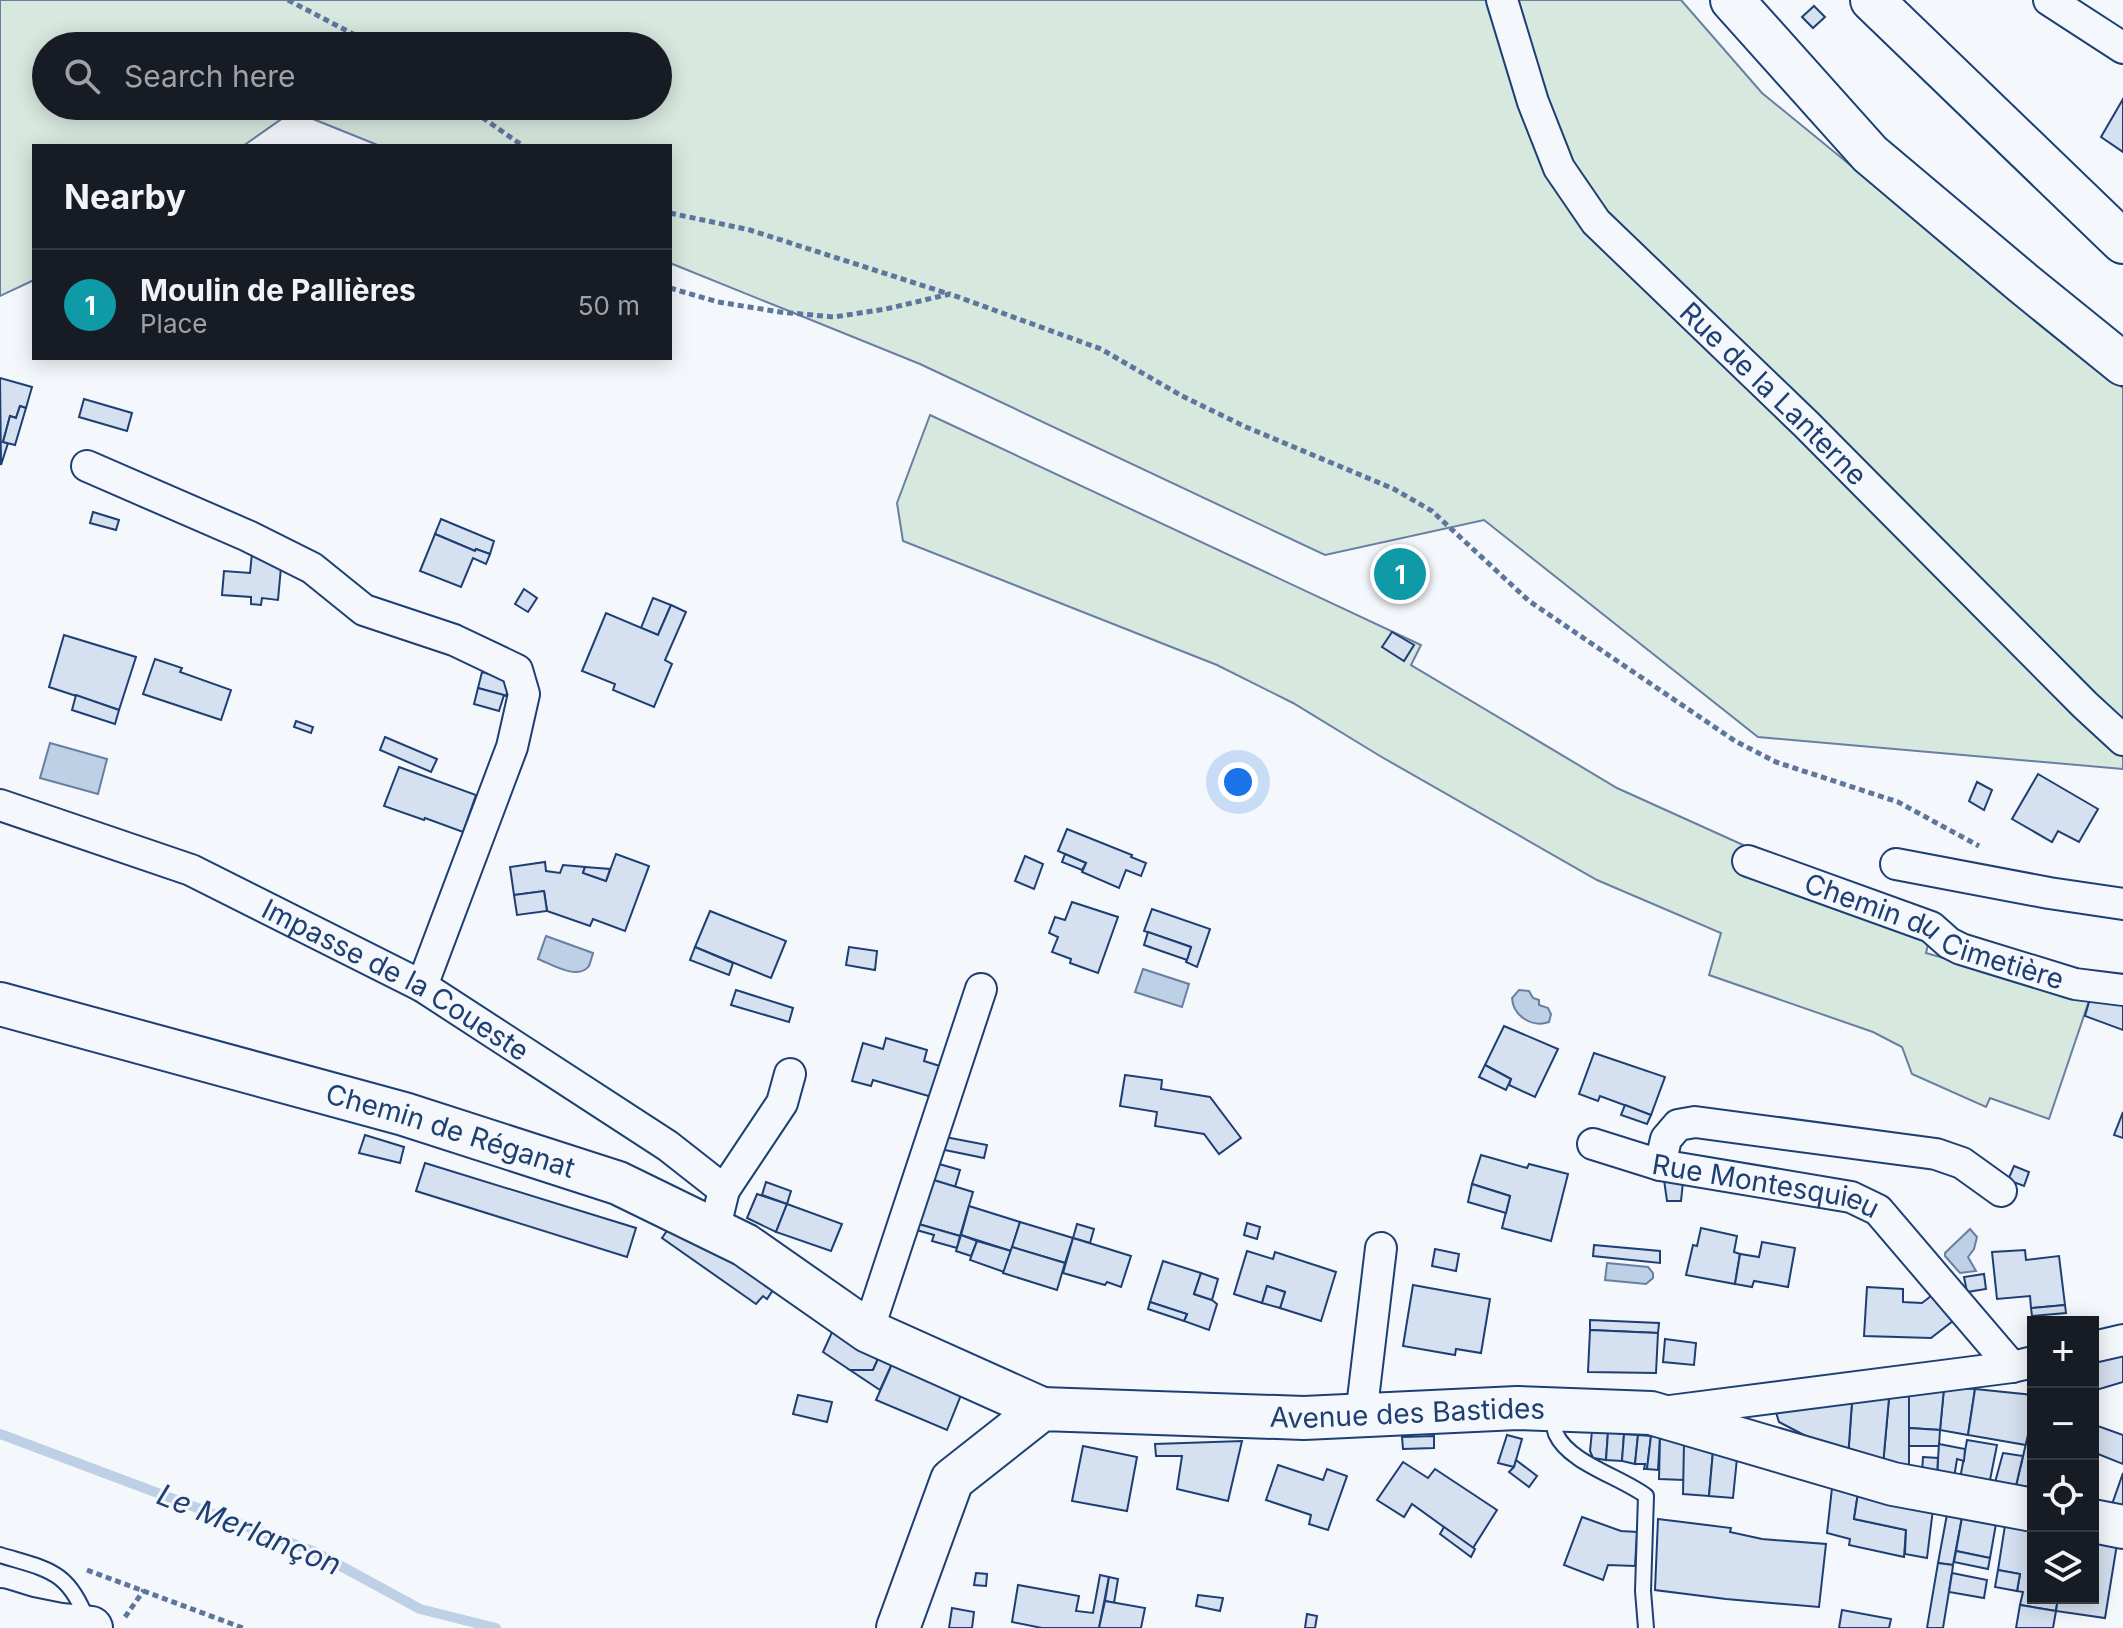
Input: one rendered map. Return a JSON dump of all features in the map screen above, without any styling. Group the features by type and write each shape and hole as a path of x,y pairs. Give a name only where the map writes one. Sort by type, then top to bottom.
{"street":[{"name":"Rue de la Lanterne","path":"1502,0 1533,102 1559,168 1596,222 1806,424 2123,740"},
{"path":"1732,0 1870,154 2123,364"},
{"path":"1872,0 2123,242"},
{"path":"2049,0 2123,48"},
{"path":"1781,56 2036,263 2123,338"},
{"path":"87,466 248,536 312,568 364,610 454,640 517,670 524,694 512,747 422,986"},
{"name":"Impasse de la Coueste","path":"0,805 191,870 422,986 668,1146 724,1190"},
{"name":"Chemin du Cimetière","path":"1748,861 1931,927 1961,949 2075,984 2123,990"},
{"path":"1896,864 2123,904"},
{"path":"868,1331 981,989"},
{"name":"Chemin de Réganat","path":"0,1004 404,1114 618,1183 745,1245 868,1331 1042,1409"},
{"path":"714,1231 724,1190 782,1103 790,1074"},
{"path":"1660,1165 1666,1139 1678,1125 1695,1122 1936,1154 1962,1163 2001,1191"},
{"name":"Rue Montesquieu","path":"1593,1144 1660,1165 1851,1197 1878,1210 2022,1365"},
{"path":"1361,1416 1381,1248"},
{"path":"2099,1346 2123,1340"},
{"name":"Rue Montesquieu","path":"1651,1413 2022,1365"},
{"name":"Avenue des Bastides","path":"1042,1409 1304,1418 1517,1408 1651,1413 1893,1484 2027,1509"},
{"path":"898,1628 952,1480 1042,1409"},
{"path":"2099,1522 2123,1527"},
{"path":"0,1610 73,1627"}],"lane":[{"path":"1553,1410 1556,1434 1574,1456 1646,1496 1643,1591 1646,1628"},
{"path":"0,1555 60,1576 81,1603 73,1627"}],"path":[{"path":"288,0 349,32"},
{"path":"486,120 520,144"},
{"path":"672,213 750,230 950,294 1101,349 1182,396 1246,427 1394,489 1432,511 1529,601 1735,741 1776,762 1898,802 1989,852"},
{"path":"672,289 718,302 834,317 950,294"},
{"path":"81,1568 243,1628"},
{"path":"118,1628 144,1590"}],"shaded area":[{"path":"0,0 1681,0 1762,93 2123,388 2123,769 1758,737 1484,520 1325,555 920,364 672,264 672,144 375,144 315,120 672,120 672,32 32,32 32,120 280,120 246,144 32,144 32,281 0,296"},
{"path":"930,415 1421,645 1411,665 1617,788 1752,849 1930,936 1926,953 2071,994 2091,995 2049,1119 1990,1098 1986,1107 1912,1074 1902,1047 1873,1032 1709,975 1721,933 1597,880 1293,703 1217,665 903,541 897,503"}],"water":[{"path":"50,743 107,759 98,794 40,778"},
{"path":"546,936 593,953 589,966 571,972 538,959"},
{"path":"1143,969 1189,984 1182,1007 1135,992"},
{"path":"1519,990 1529,991 1533,998 1539,1000 1539,1005 1548,1008 1551,1014 1549,1022 1530,1022 1520,1015 1512,998"},
{"path":"1970,1229 1977,1237 1968,1257 1976,1271 1960,1273 1945,1253"},
{"path":"1607,1263 1648,1267 1653,1278 1646,1284 1605,1280"}],"building":[{"path":"1814,6 1825,17 1813,28 1802,17"},
{"path":"2123,99 2123,152 2101,137"},
{"path":"0,378 32,387 26,408 20,406 16,418 10,416 3,442 8,443 1,465"},
{"path":"84,399 132,413 127,431 79,417"},
{"path":"20,406 26,408 15,445 3,442 10,416 16,418"},
{"path":"93,512 119,520 116,530 90,523"},
{"path":"441,519 494,541 490,554 435,534"},
{"path":"435,534 490,554 486,564 473,558 461,587 420,571"},
{"path":"252,553 281,567 278,600 262,598 261,605 251,604 251,597 222,595 224,571 250,573"},
{"path":"1400,558 1411,562 1415,573 1411,584 1400,588 1389,584 1385,573 1389,562"},
{"path":"524,589 537,598 528,612 515,604"},
{"path":"653,598 671,605 658,635 641,628"},
{"path":"671,605 686,612 665,660 672,664 654,707 613,690 615,684 582,671 606,613 658,635"},
{"path":"1392,632 1414,645 1404,661 1382,647"},
{"path":"64,635 136,657 119,710 49,687"},
{"path":"155,659 182,668 180,672 231,690 221,720 143,694"},
{"path":"482,672 511,680 506,696 478,688"},
{"path":"478,688 504,695 499,711 474,704"},
{"path":"76,695 119,710 115,724 72,710"},
{"path":"296,721 313,727 311,733 294,727"},
{"path":"385,737 437,759 431,772 380,750"},
{"path":"399,767 476,795 463,832 384,806"},
{"path":"2038,774 2098,809 2079,842 2058,831 2052,842 2012,819"},
{"path":"1977,782 1992,790 1984,810 1969,801"},
{"path":"1067,829 1146,863 1141,876 1126,870 1119,888 1082,872 1086,863 1058,851"},
{"path":"616,854 649,866 625,931 593,919 590,926 547,911 544,891 514,895 510,867 545,862 546,871 560,873 563,865 585,867 583,873 606,881"},
{"path":"1065,854 1086,863 1082,870 1062,862"},
{"path":"1025,856 1043,864 1034,889 1015,881"},
{"path":"585,867 610,869 606,881 583,873"},
{"path":"544,891 547,911 517,915 514,895"},
{"path":"1072,902 1118,917 1098,973 1070,963 1071,959 1052,952 1058,937 1049,933 1055,917 1065,920"},
{"path":"1152,909 1210,929 1197,967 1186,962 1191,947 1144,931"},
{"path":"710,911 786,941 771,978 695,947"},
{"path":"1148,932 1191,947 1187,960 1144,945"},
{"path":"695,947 733,963 729,975 690,960"},
{"path":"849,947 877,951 875,970 846,965"},
{"path":"736,990 793,1008 789,1022 731,1005"},
{"path":"2091,995 2123,999 2123,1030 2085,1016"},
{"path":"1504,1026 1558,1049 1535,1097 1509,1085 1511,1079 1485,1065"},
{"path":"886,1038 927,1050 924,1061 943,1067 932,1097 873,1080 871,1086 852,1081 863,1043 883,1049"},
{"path":"1594,1053 1665,1077 1651,1115 1600,1096 1598,1101 1579,1094"},
{"path":"1485,1065 1511,1079 1506,1090 1479,1077"},
{"path":"1125,1075 1162,1080 1161,1089 1210,1097 1241,1138 1219,1154 1204,1134 1155,1126 1157,1112 1120,1106"},
{"path":"1625,1105 1651,1115 1647,1124 1621,1115"},
{"path":"2123,1112 2123,1138 2114,1135"},
{"path":"365,1135 404,1147 400,1163 359,1153"},
{"path":"940,1136 987,1145 984,1158 935,1148"},
{"path":"1481,1155 1527,1168 1529,1164 1568,1174 1551,1241 1502,1228 1510,1196 1472,1184"},
{"path":"932,1162 960,1170 955,1187 927,1178"},
{"path":"425,1163 636,1228 627,1257 416,1191"},
{"path":"2014,1166 2029,1172 2024,1186 2008,1180"},
{"path":"927,1178 973,1192 960,1236 915,1223"},
{"path":"1664,1180 1683,1182 1681,1201 1667,1201"},
{"path":"766,1182 791,1191 787,1204 762,1195"},
{"path":"1472,1184 1510,1196 1506,1213 1468,1202"},
{"path":"757,1194 787,1204 776,1232 747,1218"},
{"path":"787,1204 842,1224 831,1251 776,1232"},
{"path":"969,1206 1020,1222 1011,1251 961,1235"},
{"path":"673,1222 773,1290 767,1299 763,1296 756,1304 662,1238"},
{"path":"1020,1222 1073,1238 1065,1263 1012,1247"},
{"path":"915,1223 960,1236 957,1248 932,1241 934,1235 913,1229"},
{"path":"1247,1223 1260,1227 1257,1239 1244,1235"},
{"path":"1077,1224 1094,1229 1090,1243 1073,1238"},
{"path":"1701,1228 1737,1236 1734,1252 1740,1254 1735,1284 1686,1275 1693,1245 1697,1246"},
{"path":"961,1235 977,1241 971,1256 956,1251"},
{"path":"1073,1238 1131,1256 1121,1287 1063,1273"},
{"path":"977,1241 1011,1251 1004,1272 970,1260"},
{"path":"1762,1242 1795,1248 1788,1287 1754,1281 1752,1287 1735,1284 1740,1254 1759,1257"},
{"path":"1594,1245 1660,1251 1660,1263 1593,1256"},
{"path":"1012,1247 1065,1263 1057,1290 1003,1273"},
{"path":"1435,1249 1459,1254 1456,1271 1432,1266"},
{"path":"2025,1250 2026,1260 2059,1256 2065,1305 2031,1308 2030,1296 1997,1299 1992,1252"},
{"path":"1247,1251 1273,1259 1275,1252 1336,1272 1321,1321 1280,1308 1285,1292 1267,1286 1262,1303 1234,1294"},
{"path":"1163,1261 1201,1273 1194,1294 1217,1304 1209,1330 1184,1321 1187,1314 1150,1302"},
{"path":"1201,1273 1218,1279 1212,1300 1194,1294"},
{"path":"1984,1274 1986,1289 1967,1292 1964,1277"},
{"path":"1413,1285 1490,1299 1481,1353 1456,1349 1455,1355 1403,1346"},
{"path":"1267,1286 1285,1292 1280,1308 1262,1303"},
{"path":"1867,1287 1903,1289 1903,1302 1922,1303 1936,1292 1958,1317 1931,1338 1864,1336"},
{"path":"1150,1302 1187,1314 1184,1321 1148,1309"},
{"path":"2065,1305 2066,1313 2032,1316 2031,1308"},
{"path":"1590,1320 1659,1323 1658,1333 1590,1330"},
{"path":"833,1330 882,1350 873,1370 850,1370 823,1352"},
{"path":"1590,1330 1658,1333 1656,1373 1588,1372"},
{"path":"1665,1339 1696,1343 1694,1365 1663,1362"},
{"path":"882,1350 896,1355 880,1390 850,1370 873,1370"},
{"path":"2123,1353 2123,1382 2099,1389 2099,1360"},
{"path":"896,1355 965,1385 947,1430 876,1400"},
{"path":"1944,1388 1975,1389 1968,1435 1940,1430"},
{"path":"1944,1388 1940,1430 1909,1428 1909,1389"},
{"path":"1975,1389 2027,1394 2026,1445 1968,1435"},
{"path":"798,1395 832,1402 827,1422 793,1414"},
{"path":"1909,1396 1909,1469 1883,1465 1889,1398"},
{"path":"1889,1398 1883,1465 1848,1458 1852,1402"},
{"path":"1852,1402 1848,1458 1779,1422 1774,1406"},
{"path":"2099,1426 2123,1435 2123,1464 2099,1454"},
{"path":"1909,1428 1940,1430 1939,1446 1909,1446"},
{"path":"1592,1431 1608,1432 1606,1460 1593,1458 1590,1451"},
{"path":"1608,1432 1624,1434 1622,1461 1606,1460"},
{"path":"1624,1434 1638,1435 1635,1464 1622,1461"},
{"path":"1507,1435 1522,1439 1514,1467 1498,1463"},
{"path":"1638,1435 1651,1436 1647,1469 1644,1469 1645,1464 1635,1464"},
{"path":"1434,1436 1434,1448 1403,1449 1402,1437"},
{"path":"1651,1436 1660,1437 1658,1470 1647,1469"},
{"path":"1660,1437 1684,1443 1684,1480 1659,1479"},
{"path":"2027,1439 2027,1494 2015,1490"},
{"path":"1967,1440 1997,1445 1989,1485 1960,1479"},
{"path":"1242,1441 1228,1501 1177,1489 1182,1456 1156,1456 1155,1444"},
{"path":"1684,1443 1713,1451 1709,1496 1683,1494"},
{"path":"1939,1444 1965,1449 1964,1461 1957,1459 1954,1478 1937,1475"},
{"path":"1083,1446 1137,1457 1127,1511 1072,1501"},
{"path":"1713,1451 1737,1458 1733,1498 1709,1496"},
{"path":"2003,1453 2023,1456 2015,1490 1994,1486"},
{"path":"1923,1457 1938,1458 1937,1475 1922,1472"},
{"path":"1516,1460 1537,1476 1529,1487 1509,1472"},
{"path":"1403,1462 1428,1478 1435,1469 1497,1510 1473,1548 1412,1504 1404,1517 1377,1500"},
{"path":"1278,1465 1323,1480 1327,1469 1347,1476 1328,1530 1309,1524 1311,1515 1266,1500"},
{"path":"2123,1473 2123,1512 2110,1510"},
{"path":"1832,1488 1858,1493 1854,1519 1906,1530 1904,1557 1849,1545 1850,1539 1827,1533"},
{"path":"1858,1493 1933,1509 1927,1558 1905,1554 1906,1530 1854,1519"},
{"path":"1948,1509 1963,1512 1953,1565 1938,1563"},
{"path":"1963,1512 1997,1518 1990,1558 1956,1551"},
{"path":"1582,1517 1621,1531 1637,1532 1635,1566 1608,1565 1603,1580 1564,1565"},
{"path":"1658,1519 1731,1528 1730,1532 1762,1539 1826,1544 1819,1607 1655,1590"},
{"path":"2006,1519 2027,1523 2027,1604 2057,1604 2056,1611 2020,1605 2023,1592 2017,1591 2020,1574 1998,1570"},
{"path":"1444,1527 1475,1549 1471,1557 1440,1534"},
{"path":"2099,1541 2117,1544 2105,1618 2056,1611 2057,1604 2099,1604"},
{"path":"1956,1551 1990,1558 1988,1569 1954,1562"},
{"path":"1938,1563 1953,1565 1943,1628 1927,1628"},
{"path":"1998,1570 2020,1574 2017,1591 1995,1587"},
{"path":"976,1573 987,1574 986,1586 974,1585"},
{"path":"1952,1573 1987,1580 1984,1598 1949,1592"},
{"path":"1100,1575 1109,1577 1099,1628 1042,1628 1012,1622 1018,1585 1079,1596 1076,1611 1093,1613"},
{"path":"1109,1577 1118,1579 1114,1603 1105,1601"},
{"path":"1198,1595 1223,1598 1220,1611 1196,1606"},
{"path":"1105,1601 1145,1608 1141,1628 1099,1628"},
{"path":"2020,1605 2056,1611 2053,1628 2016,1628"},
{"path":"952,1608 974,1612 972,1628 949,1628"},
{"path":"1842,1610 1891,1619 1889,1628 1839,1628"},
{"path":"1307,1614 1317,1616 1315,1628 1305,1628"}],"waterway":[{"name":"Le Merlançon","path":"0,1434 315,1552 420,1609 496,1628"}],"place":[{"name":"Moulin de Pallières","path":"1400,574"}]}
